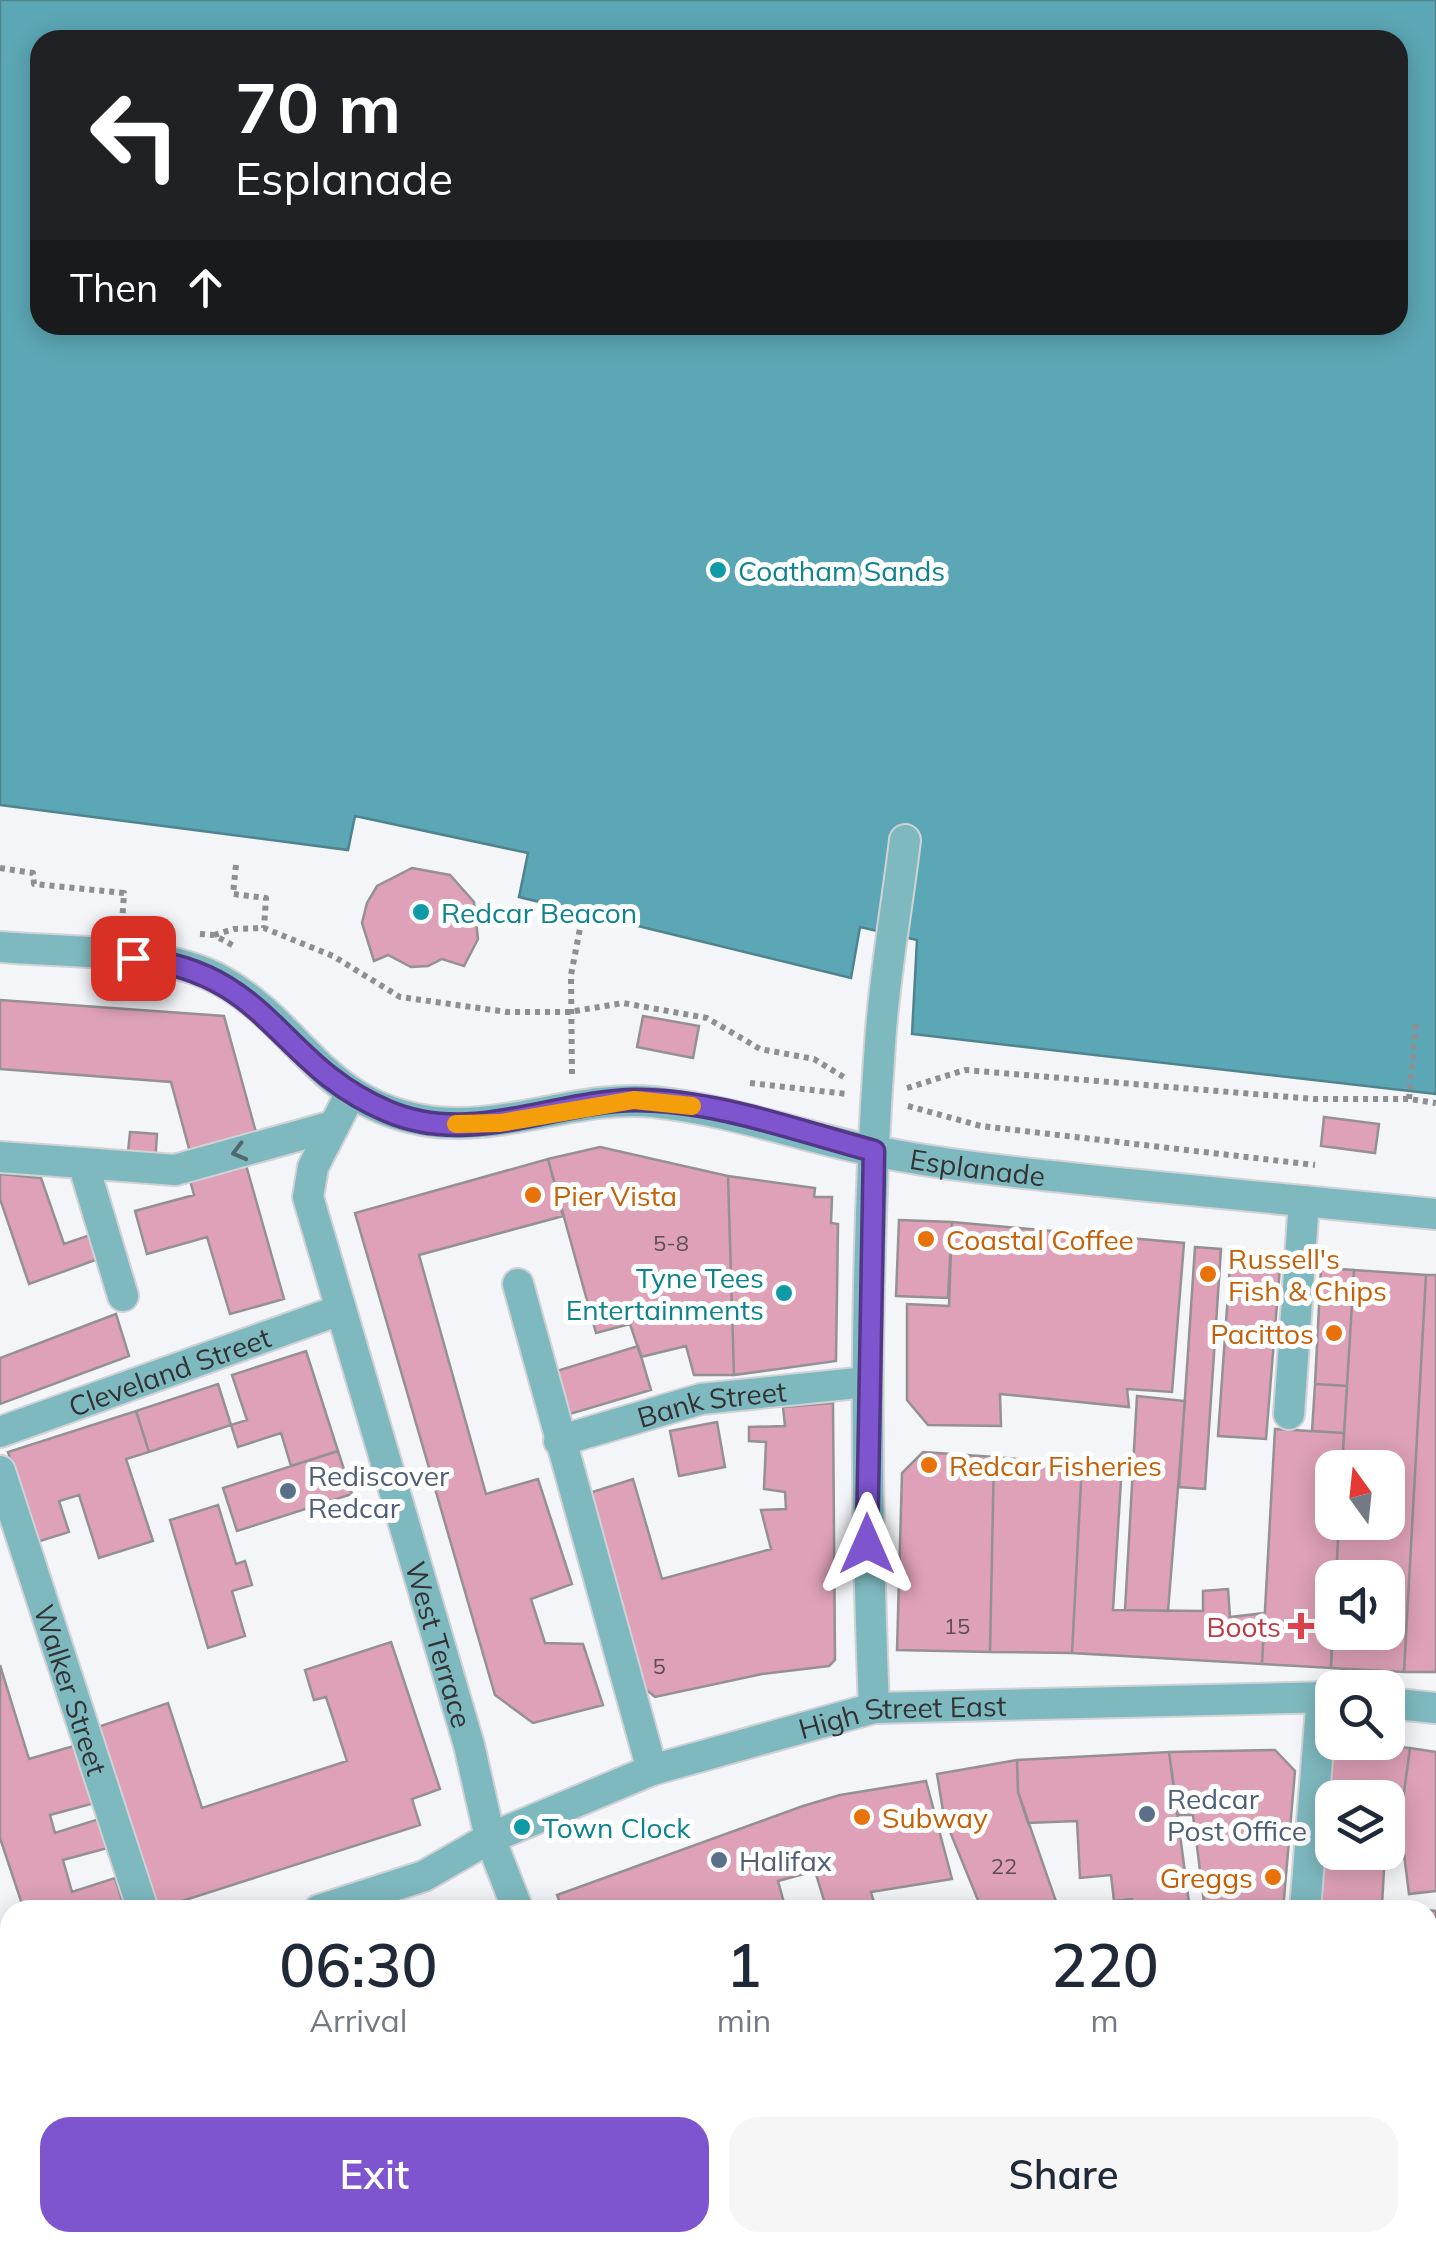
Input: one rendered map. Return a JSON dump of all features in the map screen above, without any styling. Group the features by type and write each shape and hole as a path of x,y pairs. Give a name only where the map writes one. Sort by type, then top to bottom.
{"street":[{"path":"874,1708 867,1544 867,1382 874,1151 880,1040 905,840"},
{"name":"Esplanade","path":"0,947 187,966 221,980 255,1004 323,1074 351,1094 391,1113 460,1124 500,1123 634,1100 710,1108 874,1151 1015,1173 1436,1214"},
{"name":"West Terrace","path":"351,1094 313,1167 308,1197 468,1744 490,1838 514,1900"},
{"path":"0,1157 175,1170 333,1126"},
{"path":"83,1163 122,1296"},
{"path":"1289,1414 1304,1201"},
{"path":"518,1284 652,1770"},
{"name":"Cleveland Street","path":"0,1432 340,1310"},
{"name":"Bank Street","path":"559,1441 701,1399 867,1382"},
{"name":"Walker Street","path":"0,1471 139,1900"},
{"name":"High Street East","path":"350,1900 424,1876 490,1838 652,1770 874,1708 1315,1696"},
{"path":"1405,1705 1436,1708"},
{"path":"1306,1900 1320,1760"}],"path":[{"path":"236,865 233,894 266,898 264,928"},
{"path":"0,868 33,873 34,884 124,892 122,925"},
{"path":"556,1077 574,1073 571,974 584,913"},
{"path":"240,950 214,935 234,928 264,928 334,956 400,998 507,1012 570,1012 623,1003 707,1018 760,1049 814,1058 877,1098 981,1126 1317,1165"},
{"path":"1408,1098 1416,1023"},
{"path":"877,1098 965,1070 1314,1099 1408,1098 1436,1103"}],"water":[{"name":"Coatham Sands","path":"0,0 1436,0 1436,1094 912,1034 917,940 860,927 851,978 519,897 528,853 355,816 348,850 0,805"}],"building":[{"name":"Redcar Beacon","path":"412,868 450,875 474,902 478,939 464,966 442,959 428,966 411,967 388,955 374,961 362,923 367,903 377,886"},
{"path":"0,1000 224,1016 257,1136 191,1156 171,1082 0,1069"},
{"path":"643,1016 699,1026 693,1058 637,1047"},
{"path":"1324,1117 1379,1124 1375,1153 1321,1146"},
{"path":"130,1132 157,1134 155,1164 127,1162"},
{"path":"600,1147 728,1176 734,1375 694,1375 686,1346 641,1357 630,1324 596,1333 548,1159"},
{"path":"244,1158 284,1299 230,1314 207,1237 147,1254 135,1211 194,1195 188,1173"},
{"path":"548,1159 563,1216 419,1255 486,1494 538,1479 572,1584 531,1599 545,1643 583,1644 603,1705 533,1723 495,1695 355,1213"},
{"path":"0,1174 41,1178 64,1244 93,1234 101,1258 29,1284 0,1199"},
{"name":"Tyne Tees Entertainments","path":"728,1176 815,1188 814,1197 832,1197 831,1223 838,1224 836,1361 734,1375"},
{"path":"899,1220 952,1222 948,1298 896,1296"},
{"path":"952,1222 1184,1243 1172,1392 1127,1389 1129,1407 1000,1394 1001,1426 928,1425 907,1400 907,1304 949,1306"},
{"path":"1195,1247 1221,1249 1205,1489 1179,1487"},
{"path":"1231,1251 1281,1255 1266,1439 1218,1436"},
{"name":"Pacittos","path":"1321,1268 1354,1270 1347,1386 1315,1384"},
{"path":"1354,1270 1426,1275 1404,1670 1331,1668 1332,1650 1405,1650 1405,1560 1337,1560 1338,1540 1405,1540 1405,1450 1343,1450"},
{"path":"1426,1275 1436,1275 1436,1672 1404,1670"},
{"path":"116,1314 129,1356 0,1404 0,1358"},
{"path":"638,1346 651,1390 563,1416 550,1373"},
{"path":"306,1351 338,1451 291,1466 281,1433 238,1447 231,1425 247,1420 232,1375"},
{"path":"218,1384 231,1425 149,1452 136,1411"},
{"path":"1315,1384 1347,1386 1344,1433 1312,1431"},
{"path":"1137,1396 1185,1401 1168,1611 1125,1610"},
{"path":"833,1403 835,1660 829,1666 762,1674 655,1697 643,1687 589,1493 633,1479 662,1579 771,1549 761,1510 786,1509 785,1492 764,1489 766,1442 749,1441 749,1427 785,1426 783,1407"},
{"path":"136,1411 149,1452 126,1459 153,1541 99,1558 79,1495 59,1501 69,1532 37,1542 8,1452"},
{"path":"717,1422 725,1467 679,1476 670,1431"},
{"path":"1275,1429 1344,1433 1343,1450 1315,1450 1315,1540 1338,1540 1337,1560 1315,1560 1315,1650 1331,1650 1331,1668 1262,1664"},
{"name":"Rediscover Redcar","path":"338,1451 352,1494 237,1531 223,1488"},
{"path":"923,1452 994,1457 990,1652 897,1650 902,1473"},
{"path":"994,1457 1082,1464 1072,1653 990,1652"},
{"path":"1082,1464 1122,1464 1113,1610 1203,1611 1203,1591 1228,1589 1230,1617 1265,1613 1262,1664 1072,1653"},
{"path":"218,1505 236,1564 245,1561 252,1585 232,1591 245,1636 208,1648 170,1520"},
{"path":"391,1642 440,1789 412,1799 420,1825 185,1900 151,1900 95,1728 168,1703 202,1808 347,1761 326,1697 314,1700 305,1670"},
{"path":"0,1665 29,1759 77,1745 95,1803 50,1815 55,1833 99,1819 108,1848 63,1860 72,1892 115,1878 122,1900 21,1900 0,1838"},
{"path":"1405,1748 1410,1748 1405,1785 1405,1780 1328,1780 1330,1760 1405,1760"},
{"path":"1410,1748 1436,1752 1436,1891 1409,1894 1405,1785"},
{"path":"1275,1750 1295,1771 1284,1900 1204,1900 1193,1815 1178,1815 1169,1752"},
{"path":"1169,1752 1189,1900 1114,1900 1111,1875 1080,1878 1077,1821 1028,1823 1018,1792 1017,1760"},
{"path":"1017,1760 1018,1792 1056,1900 978,1900 944,1817 937,1774"},
{"path":"926,1781 952,1879 871,1892 873,1900 824,1900 815,1871 778,1881 783,1900 559,1900 557,1895 803,1806 840,1795"},
{"path":"1322,1870 1384,1870 1382,1900 1321,1900"}],"slow traffic":[{"path":"456,1124 500,1123 634,1100 692,1106"}],"place":[{"name":"Coatham Sands","path":"718,570"},
{"name":"Redcar Beacon","path":"421,912"},
{"name":"Pier Vista","path":"533,1195"},
{"name":"Coastal Coffee","path":"926,1239"},
{"name":"Russell's Fish & Chips","path":"1208,1274"},
{"name":"Tyne Tees Entertainments","path":"784,1293"},
{"name":"Pacittos","path":"1334,1333"},
{"name":"Redcar Fisheries","path":"929,1465"},
{"name":"Rediscover Redcar","path":"288,1491"},
{"name":"Boots","path":"1301,1626"},
{"name":"Redcar Post Office","path":"1147,1814"},
{"name":"Subway","path":"862,1817"},
{"name":"Town Clock","path":"522,1827"},
{"name":"Halifax","path":"719,1860"},
{"name":"Greggs","path":"1273,1877"}],"route":[{"path":"133,958 187,966 221,980 255,1004 323,1074 351,1094 391,1113 424,1121 500,1123 634,1100 710,1108 874,1151 867,1544"}]}
